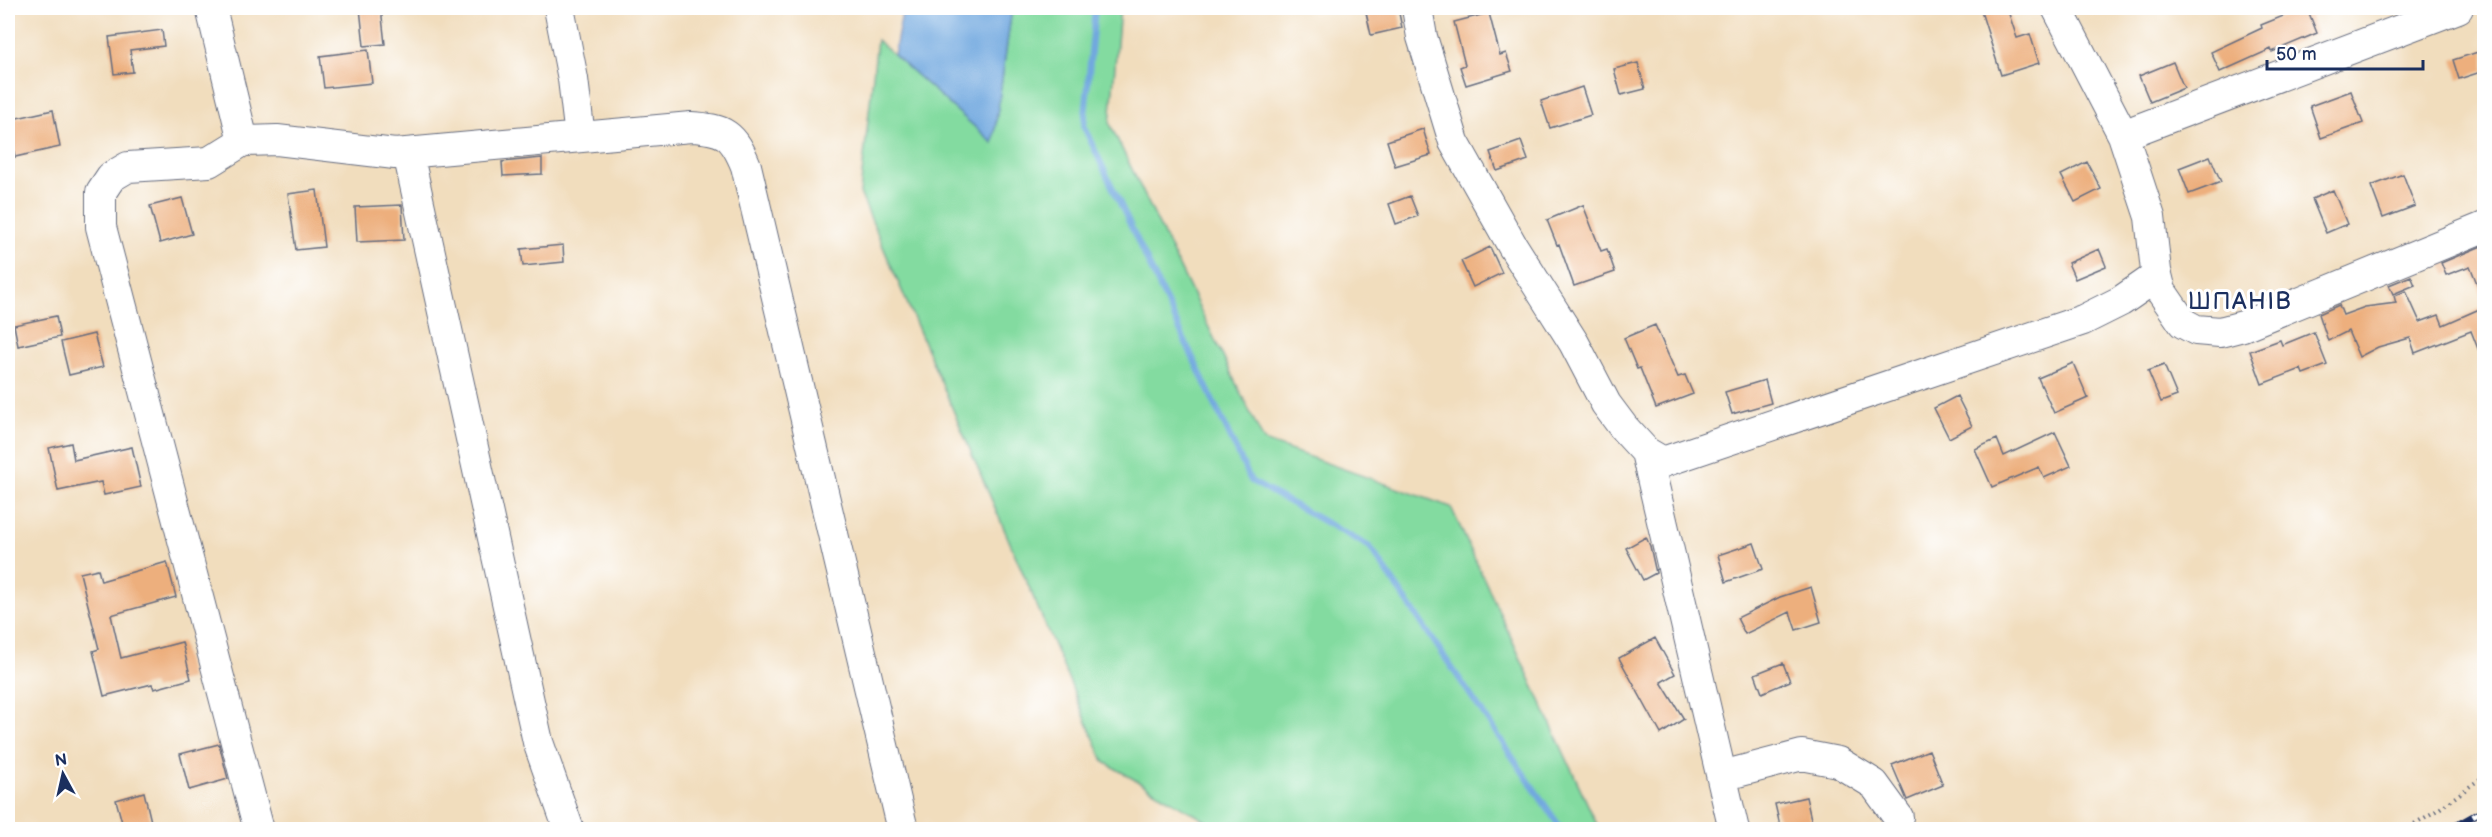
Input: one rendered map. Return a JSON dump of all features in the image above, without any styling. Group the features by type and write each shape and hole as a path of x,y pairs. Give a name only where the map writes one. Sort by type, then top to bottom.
{"street":[{"path":"211,8 243,141"},
{"path":"559,8 573,80 580,137"},
{"path":"1417,8 1422,38 1454,142 1512,245 1574,343 1606,404 1646,452 1663,462 2084,320 2121,301 2157,276"},
{"path":"2057,8 2123,135 2150,217 2161,291 2183,323 2196,330 2220,332 2242,326 2484,227"},
{"path":"2123,135 2458,8"},
{"path":"259,830 101,227 101,192 111,177 128,167 209,162 243,141 277,140 395,154 691,127 711,128 728,134 739,148 749,177 903,830"},
{"path":"408,153 538,742 569,830"},
{"path":"1646,452 1734,830"},
{"path":"1722,776 1802,755 1838,762 1874,784 1898,817"}],"path":[{"path":"2404,830 2439,809 2484,776"}],"green space":[{"path":"1012,8 1120,8 1110,124 1264,441 1451,507 1599,829 1220,829 1104,762 860,193 877,40 993,143"}],"water":[{"path":"903,8 1012,8 993,143 894,55"}],"building":[{"path":"360,8 381,8 385,44 364,46"},
{"path":"1365,8 1398,8 1402,28 1371,35"},
{"path":"1980,8 2007,8 2017,38 2030,34 2039,63 2001,75"},
{"path":"2307,8 2317,33 2272,52 2271,49 2220,72 2211,52 2262,28 2261,25"},
{"path":"1489,13 1500,55 1506,53 1512,71 1466,85 1460,67 1465,65 1454,22"},
{"path":"162,30 164,46 130,50 133,72 114,74 109,37"},
{"path":"368,50 372,83 324,88 320,56"},
{"path":"2484,50 2484,71 2459,79 2453,60"},
{"path":"2173,62 2184,88 2150,102 2139,76"},
{"path":"1638,63 1645,89 1621,95 1614,69"},
{"path":"1582,87 1591,115 1550,128 1541,101"},
{"path":"2351,91 2363,123 2321,138 2310,106"},
{"path":"53,110 60,147 15,157 8,120"},
{"path":"1423,129 1431,155 1395,166 1387,141"},
{"path":"1521,141 1528,160 1497,171 1490,152"},
{"path":"2210,156 2221,182 2189,194 2179,168"},
{"path":"542,158 542,174 503,176 502,162"},
{"path":"2087,162 2101,189 2075,202 2061,175"},
{"path":"2403,174 2415,206 2383,218 2371,186"},
{"path":"317,190 324,247 296,250 288,194"},
{"path":"2333,190 2347,224 2326,233 2312,199"},
{"path":"1410,196 1418,216 1396,224 1389,204"},
{"path":"182,198 192,234 160,243 150,206"},
{"path":"402,205 404,240 357,242 355,207"},
{"path":"1583,205 1601,251 1607,249 1615,272 1574,286 1559,244 1557,245 1547,220"},
{"path":"563,245 564,262 523,266 521,249"},
{"path":"2484,245 2484,301 2470,266 2446,275 2441,263"},
{"path":"1490,247 1502,273 1473,287 1461,261"},
{"path":"2099,249 2106,266 2075,279 2068,263"},
{"path":"2411,276 2415,285 2393,294 2389,285"},
{"path":"2406,291 2420,322 2439,315 2443,325 2484,307 2484,364 2471,331 2415,353 2410,338 2378,347 2359,357 2348,331 2328,341 2319,314 2339,305 2343,315 2365,307 2396,303 2394,296"},
{"path":"56,316 60,337 18,346 14,325"},
{"path":"1655,325 1678,377 1685,375 1693,394 1656,408 1640,368 1637,369 1624,338"},
{"path":"2314,332 2327,365 2303,374 2301,369 2262,384 2250,351 2280,340 2282,345"},
{"path":"94,334 103,367 69,375 61,342"},
{"path":"2073,363 2088,398 2054,413 2038,378"},
{"path":"2164,365 2177,396 2161,402 2148,371"},
{"path":"1765,380 1771,403 1732,414 1725,392"},
{"path":"1957,396 1972,426 1949,438 1934,408"},
{"path":"2055,432 2071,466 2044,478 2039,467 1992,487 1975,449 1997,439 2004,456"},
{"path":"71,443 74,460 132,447 141,487 104,495 101,482 58,491 49,448"},
{"path":"1646,537 1656,573 1643,580 1626,548"},
{"path":"1754,543 1763,569 1726,582 1718,555"},
{"path":"167,562 176,597 111,615 121,658 182,642 191,679 154,689 152,684 104,696 93,651 99,649 80,573 98,569 101,581"},
{"path":"1811,587 1821,622 1796,630 1790,612 1745,634 1737,618 1780,597"},
{"path":"1655,638 1675,674 1661,682 1684,719 1661,734 1619,658"},
{"path":"1783,663 1790,681 1762,693 1755,674"},
{"path":"219,744 228,779 189,790 180,754"},
{"path":"1929,750 1943,785 1907,800 1892,765"},
{"path":"144,792 153,830 124,830 116,800"},
{"path":"1806,797 1813,828 1781,830 1775,804"}],"waterway":[{"path":"1095,8 1084,127 1251,481 1370,547 1562,830"}],"railway":[{"path":"2448,830 2484,810"}],"district":[{"name":"ШПАНІВ","path":"2240,301"}]}
